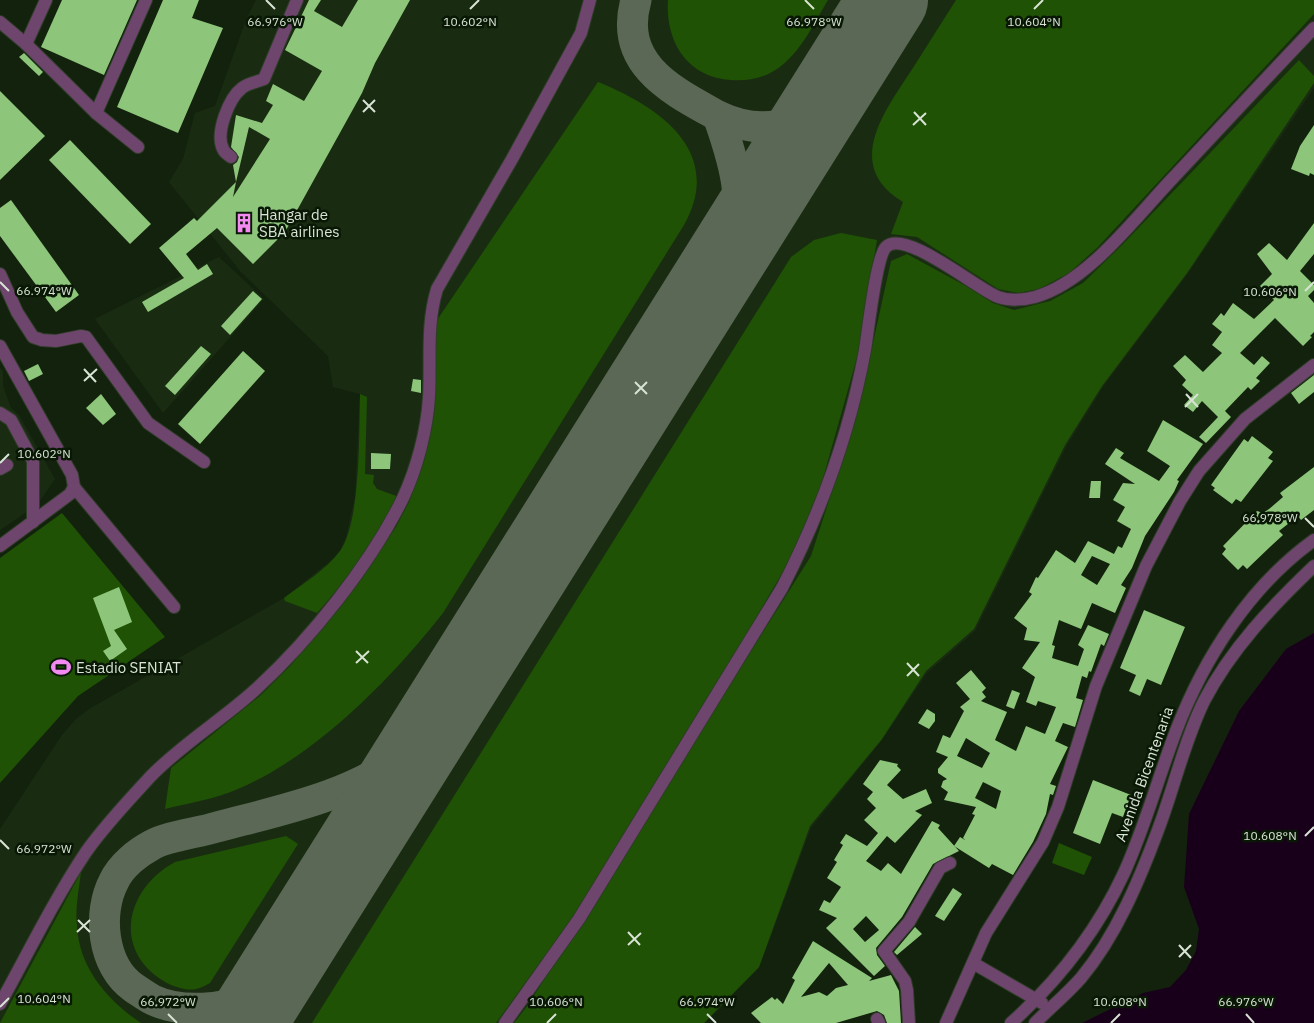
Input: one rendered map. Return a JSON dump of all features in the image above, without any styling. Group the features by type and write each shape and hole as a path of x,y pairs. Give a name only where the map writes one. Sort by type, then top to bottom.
{"street":[{"path":"26,44 46,0"},
{"path":"96,113 146,0"},
{"path":"230,158 223,150 221,141 225,114 236,92 244,86 264,79 297,0"},
{"path":"0,1004 49,915 87,852 153,775 255,690 285,661 358,571 390,521 413,471 426,417 429,400 431,308 437,289 508,167 581,33 590,0"},
{"path":"0,22 26,44 96,113 138,147"},
{"path":"505,1023 579,919 782,588 826,488 846,426 864,354 877,268 884,248 896,243 913,247 1000,298 1016,300 1034,298 1069,281 1110,245 1314,28"},
{"path":"0,274 28,333 42,340 86,337 148,423 204,462"},
{"path":"0,346 72,475 74,487 174,607"},
{"path":"946,1023 986,933 1043,842 1058,807 1096,686 1146,566 1180,502 1199,471 1245,419 1314,365"},
{"path":"0,413 10,420 33,461 33,522"},
{"path":"0,546 70,494 74,487"},
{"name":"Avenida Bicentenaria","path":"1012,1023 1038,999 1069,965 1089,937 1123,875 1176,730 1208,660 1230,628 1274,576 1314,540"},
{"name":"Avenida Bicentenaria","path":"1035,1023 1081,977 1124,909 1158,830 1180,762 1204,701 1241,642 1284,595 1314,566"},
{"path":"909,1023 905,981 884,951 909,922 940,868 950,863"},
{"path":"973,963 1038,999 1049,1010"}],"shaded area":[{"path":"256,0 1314,0 1314,88 1187,275 1103,387 1066,447 975,631 927,673 882,740 811,828 759,968 705,1023 0,1023 0,829 62,735 76,719 89,709 284,598 329,562 340,551 346,537 355,497 360,394 333,387 328,356 240,271 169,182 183,159 195,113 215,106 246,20"},
{"path":"219,257 264,299 163,413 95,319"},
{"path":"0,368 3,371 3,386 11,408 19,415 55,479 37,505 0,530"},
{"path":"1314,633 1314,1023 1082,1023 1143,993 1170,987 1186,970 1196,951 1199,929 1184,887 1189,814 1239,711 1286,649"}],"green space":[{"path":"668,0 828,0 797,50 781,66 772,72 752,79 731,80 716,78 702,72 691,65 682,55 670,30"},
{"path":"956,0 1314,0 1314,14 1098,247 1069,273 1039,289 1018,293 998,289 917,237 891,234 903,202 885,188 875,172 872,156 874,138 881,121"},
{"path":"1299,60 1314,76 1314,83 1187,273 1102,386 1065,445 974,629 926,671 882,739 810,826 759,967 704,1023 514,1023 528,1005 811,556 858,411 891,261 907,254 993,303 1014,310 1050,301 1083,283 1122,245"},
{"path":"598,82 621,92 663,119 680,136 691,154 697,175 695,199 684,225 443,613 423,638 351,713 296,757 267,775 238,789 211,798 165,809 171,768 261,695 291,665 358,582 396,527 409,502 419,475 435,407 435,323"},
{"path":"841,233 877,240 858,354 820,489 794,553 655,789 573,917 496,1023 312,1023 791,257 814,240"},
{"path":"360,394 367,397 365,474 374,475 373,483 377,489 399,497 361,557 317,613 285,601 284,598 328,564 340,551 347,537 352,519 358,476"},
{"name":"Estadio SENIAT","path":"62,513 165,637 78,696 0,783 0,558"},
{"path":"286,836 298,844 210,983 196,989 181,988 167,983 149,970 138,955 132,938 131,921 136,904 145,888 158,874 175,862"},
{"path":"1059,843 1092,857 1084,875 1052,863"},
{"path":"81,872 77,919 79,941 83,956 97,982 107,994 141,1023 0,1023"}],"building":[{"path":"62,0 137,0 104,75 41,47"},
{"path":"163,0 199,0 192,18 223,28 178,133 117,107"},
{"path":"309,0 321,0 314,11 342,27 358,0 410,0 375,63 362,93 285,232 253,264 217,228 186,254 198,270 207,264 213,274 148,312 142,302 184,278 159,248 194,218 197,221 236,182 233,165 239,157 231,147 236,115 262,123 273,105 266,101 273,84 304,101 322,71 285,50","holes":["249,127 270,139 233,197 236,182"]},
{"path":"24,53 43,72 39,76 19,57"},
{"path":"0,91 45,136 0,180"},
{"path":"1314,125 1314,175 1310,173 1309,176 1291,169 1300,146"},
{"path":"70,140 151,224 130,244 49,160"},
{"path":"11,200 79,295 56,312 0,236 0,208"},
{"path":"1314,223 1314,254 1300,271 1314,285 1314,290 1308,296 1314,303 1314,332 1310,336 1312,337 1303,346 1275,318 1240,353 1254,365 1262,356 1270,363 1256,378 1260,381 1251,390 1248,387 1225,411 1231,417 1206,443 1199,437 1218,417 1202,401 1193,412 1184,405 1193,395 1182,385 1186,380 1173,366 1185,355 1203,372 1222,353 1212,345 1222,332 1212,324 1221,313 1224,316 1233,303 1254,319 1274,300 1260,286 1272,274 1257,254 1269,243 1287,260"},
{"path":"253,291 262,299 230,335 221,326"},
{"path":"201,346 211,354 175,395 165,386"},
{"path":"243,351 265,371 200,444 178,424"},
{"path":"38,364 43,374 29,381 24,371"},
{"path":"1314,375 1314,392 1299,404 1291,393"},
{"path":"413,379 421,380 421,393 411,391"},
{"path":"101,394 116,414 103,425 86,408"},
{"path":"1163,420 1203,444 1177,480 1179,481 1174,492 1145,536 1132,568 1121,585 1126,588 1115,613 1092,603 1081,629 1059,620 1052,645 1055,646 1052,658 1078,666 1084,649 1078,645 1088,625 1109,634 1104,646 1101,644 1091,672 1089,671 1087,678 1082,676 1076,698 1083,700 1075,727 1063,723 1055,741 1068,747 1050,784 1056,786 1053,795 1050,794 1046,814 1033,842 1013,875 992,864 989,868 954,846 960,837 965,840 963,838 975,815 972,814 976,807 944,800 948,792 941,787 943,781 947,779 938,773 938,769 948,757 936,752 943,735 950,738 964,711 960,707 970,699 956,683 971,670 986,688 982,692 986,697 981,701 1007,712 995,740 1016,751 1026,726 1045,734 1056,707 1038,701 1036,706 1026,702 1035,677 1022,668 1040,642 1024,640 1027,628 1014,618 1032,594 1029,592 1036,577 1038,578 1056,550 1075,563 1088,541 1114,554 1118,546 1122,548 1131,529 1117,521 1125,507 1113,500 1123,483 1135,484 1105,464 1116,448 1124,453 1120,458 1159,481 1170,466 1147,451","holes":["1092,556 1110,564 1097,585 1081,575","966,738 990,753 982,768 957,756","983,782 1001,791 996,809 975,798"]},
{"path":"1252,436 1273,452 1268,458 1273,461 1241,502 1236,499 1232,504 1213,490 1215,488 1211,485 1244,439 1248,442"},
{"path":"371,453 391,454 390,469 371,469"},
{"path":"1314,467 1314,510 1301,520 1298,516 1279,531 1283,535 1247,569 1243,565 1238,570 1222,554 1226,549 1223,546 1257,511 1263,513 1269,509 1283,497 1280,493"},
{"path":"1091,481 1101,481 1100,498 1089,498"},
{"path":"119,587 132,622 114,630 127,649 110,661 103,651 111,646 93,598"},
{"path":"1144,610 1185,627 1161,685 1147,679 1140,696 1129,691 1136,675 1120,668"},
{"path":"1012,690 1020,693 1014,709 1006,706"},
{"path":"927,709 935,714 935,721 929,729 918,723"},
{"path":"880,760 898,764 897,766 901,770 887,785 903,799 926,789 932,803 915,811 922,815 895,843 887,836 866,861 881,871 888,863 901,874 932,821 940,825 938,828 959,851 933,864 902,917 876,948 877,955 885,966 874,976 826,928 837,918 819,910 824,900 830,903 841,887 827,878 837,862 834,860 843,845 840,843 846,834 867,846 878,833 864,820 876,808 867,799 873,792 863,784","holes":["866,916 879,930 865,942 853,929"]},
{"path":"1093,780 1131,795 1123,817 1112,813 1100,844 1073,833"},
{"path":"953,888 962,894 944,921 935,916"},
{"path":"915,927 922,934 897,955 894,952"},
{"path":"813,941 872,978 869,981 891,975 899,991 901,1023 887,1023 884,1015 877,1011 836,1023 761,1023 751,1013 772,997 775,1000 777,998 783,1004 795,980 792,978","holes":["829,963 848,985 836,988 827,996 819,992 801,997"]}],"taxiway":[{"path":"636,0 632,22 635,41 642,58 667,85 718,116"},
{"path":"733,247 739,214 738,198 729,148 718,116 748,126 776,126 803,116 827,97"},
{"path":"273,980 252,996 241,1001 216,1007 176,1007 153,1000 141,993 123,978 109,953 104,923 105,908 117,875 135,856 159,842 291,808 363,781 406,754 434,724"}],"runway":[{"path":"246,1023 888,0"}],"place":[{"name":"Hangar de SBA airlines","path":"244,223"},
{"name":"Estadio SENIAT","path":"61,667"}]}
